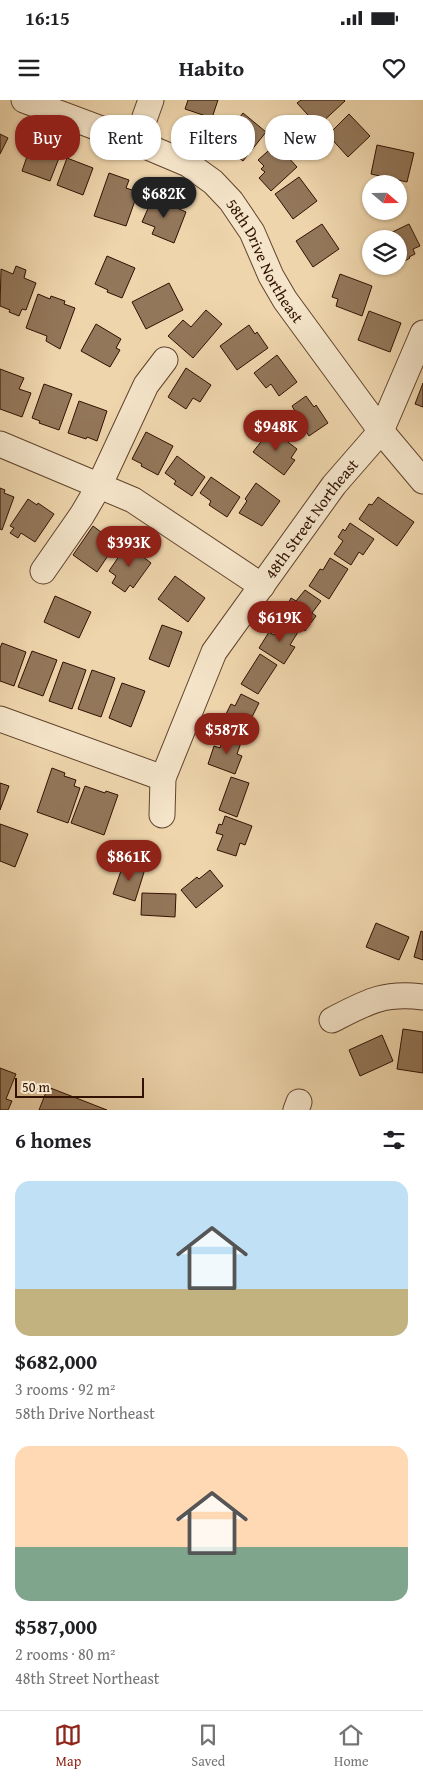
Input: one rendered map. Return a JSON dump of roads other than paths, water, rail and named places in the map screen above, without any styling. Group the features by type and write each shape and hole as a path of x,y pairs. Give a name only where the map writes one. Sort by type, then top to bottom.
{"street":[{"name":"58th Drive Northeast","path":"24,100 90,125"},
{"path":"146,115 151,100"},
{"name":"58th Drive Northeast","path":"161,153 188,164 213,182 231,201 252,232 271,276 285,300 381,431 423,481"},
{"name":"48th Street Northeast","path":"162,815 163,778 214,652 334,485 381,431 423,333"},
{"path":"44,571 99,486 146,385 165,360"},
{"path":"0,444 133,500 262,586"},
{"path":"0,718 163,778"},
{"path":"332,1020 367,1002 392,995 423,997"}]}
